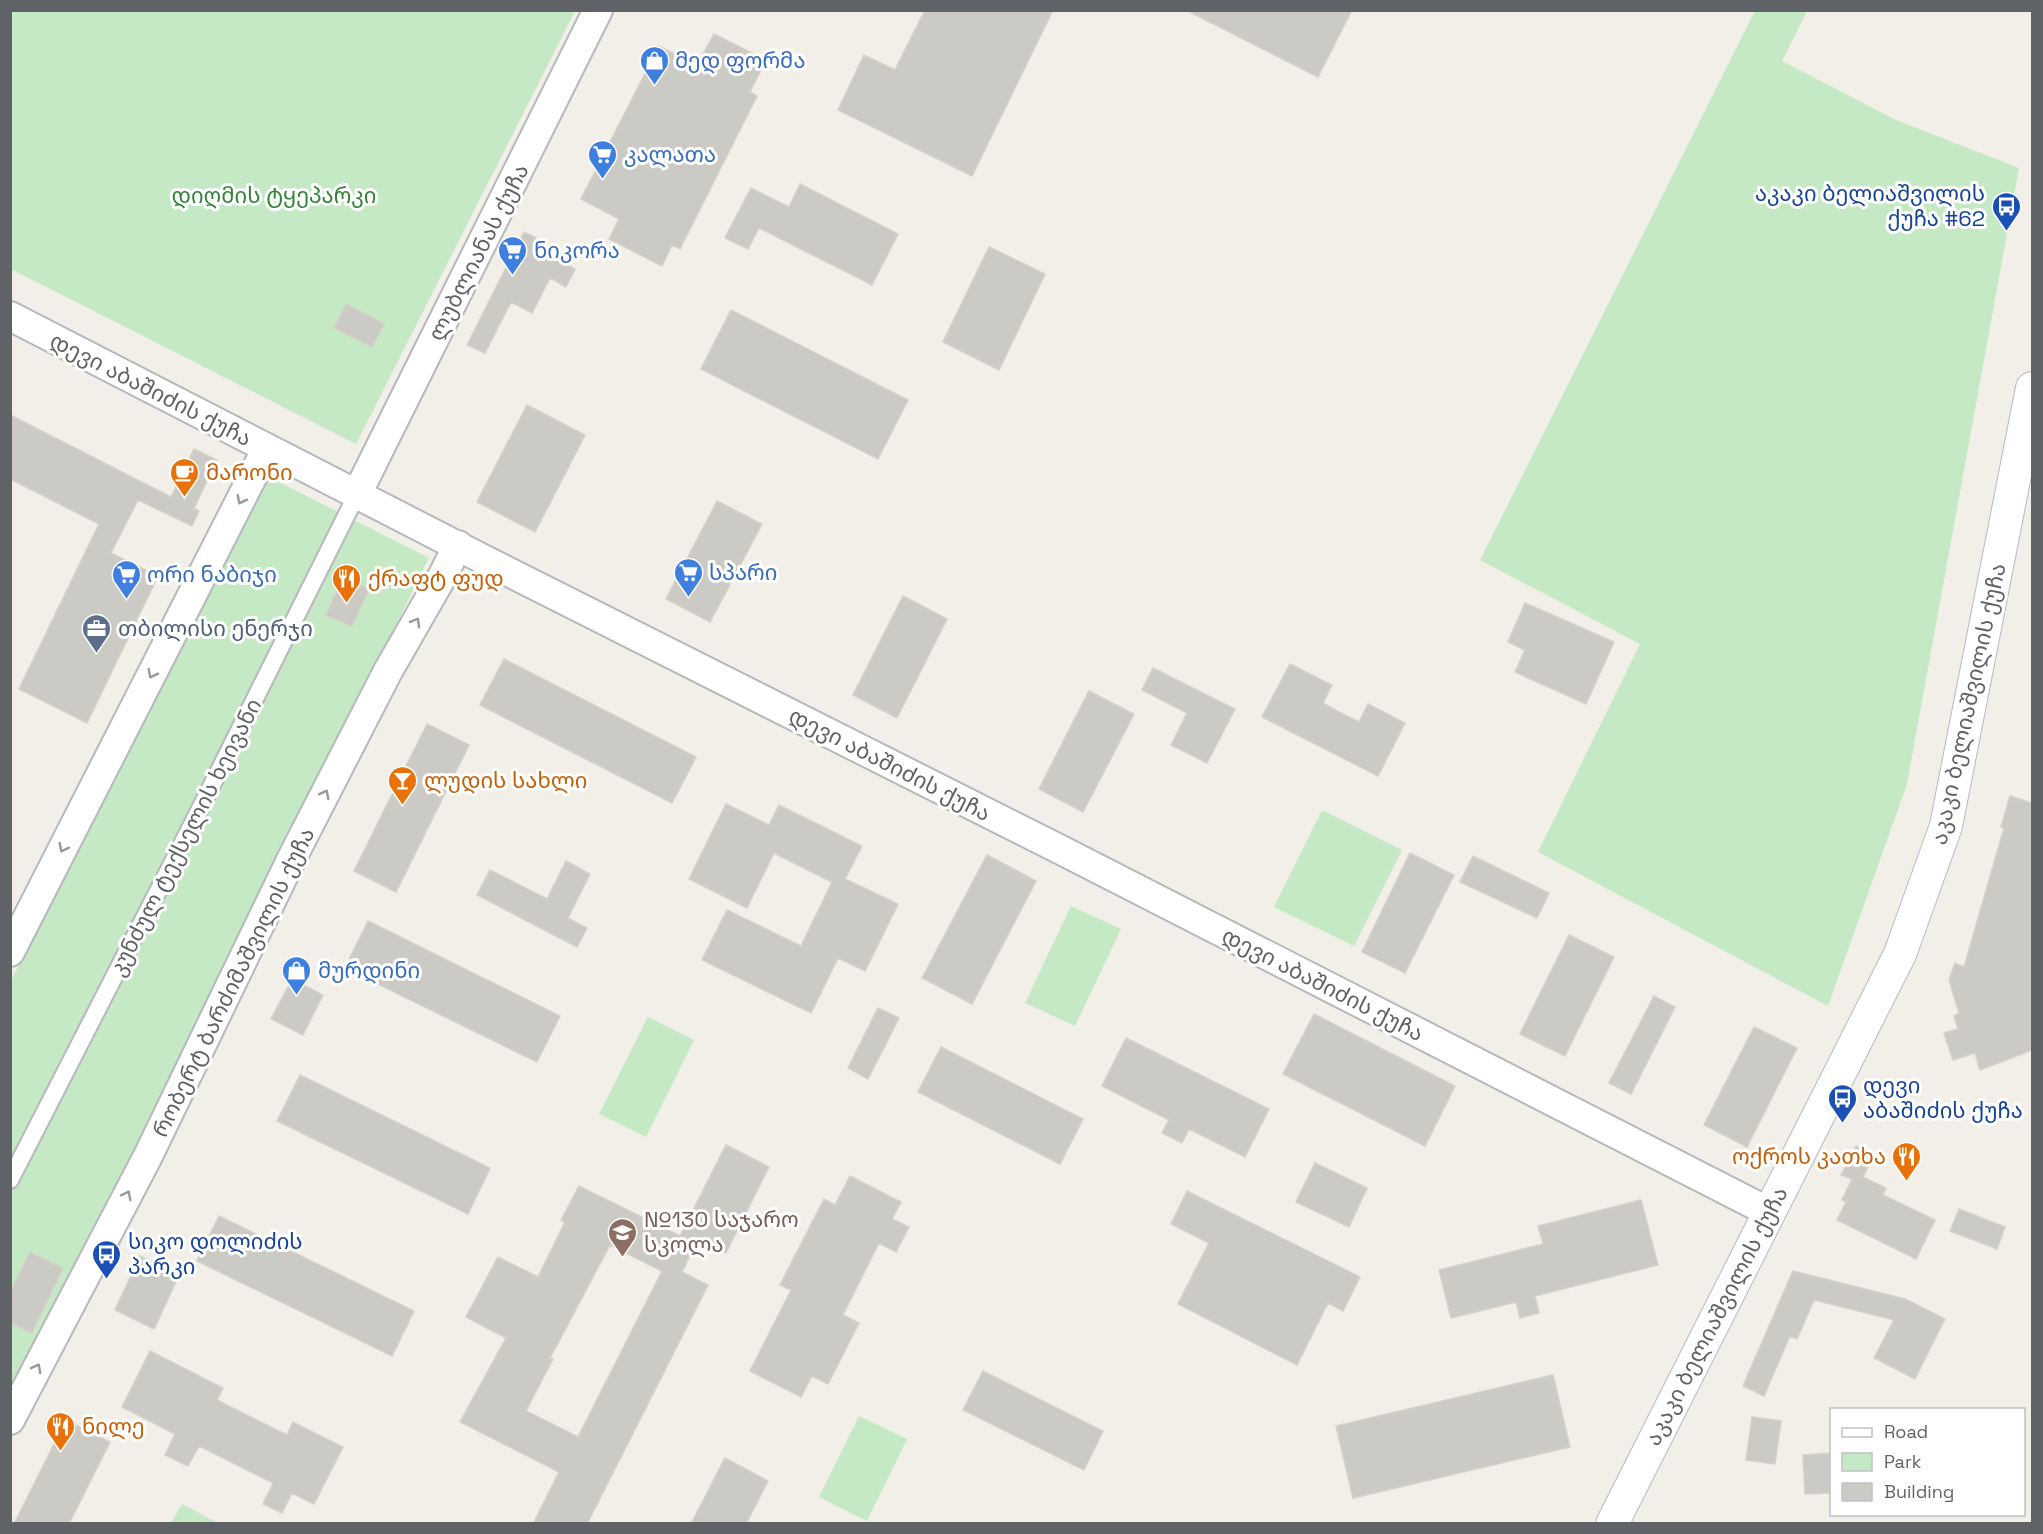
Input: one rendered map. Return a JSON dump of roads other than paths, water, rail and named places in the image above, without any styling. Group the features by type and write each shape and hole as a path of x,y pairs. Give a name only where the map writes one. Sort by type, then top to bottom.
{"main road":[{"name":"აკაკი ბელიაშვილის ქუჩა","path":"1612,1524 1900,954 1946,826 2032,388"}],"street":[{"name":"ლუბლიანას ქუჩა","path":"357,494 598,10"},
{"name":"დევი აბაშიძის ქუჩა","path":"10,316 1769,1212"},
{"path":"10,952 267,448"},
{"name":"კუნძულ ტექსელის ხეივანი","path":"10,1180 198,813 357,494"},
{"name":"რობერტ ბარძიმაშვილის ქუჩა","path":"10,1420 148,1156 291,860 377,692 458,545"}],"place":[{"name":"მედ ფორმა","path":"654,86"},
{"name":"კალათა","path":"603,180"},
{"name":"აკაკი ბელიაშვილის ქუჩა #62","path":"2006,232"},
{"name":"ნიკორა","path":"513,276"},
{"name":"მარონი","path":"185,498"},
{"name":"სპარი","path":"688,598"},
{"name":"ორი ნაბიჯი","path":"126,600"},
{"name":"ქრაფტ ფუდ","path":"347,604"},
{"name":"თბილისი ენერჯი","path":"97,654"},
{"name":"ლუდის სახლი","path":"403,806"},
{"name":"მურდინი","path":"297,996"},
{"name":"დევი აბაშიძის ქუჩა","path":"1842,1124"},
{"name":"ოქროს კათხა","path":"1907,1182"},
{"name":"№130 საჯარო სკოლა","path":"623,1258"},
{"name":"სიკო დოლიძის პარკი","path":"107,1280"},
{"name":"ნილე","path":"61,1452"}],"park label":[{"name":"დიღმის ტყეპარკი","path":"274,195"}]}
